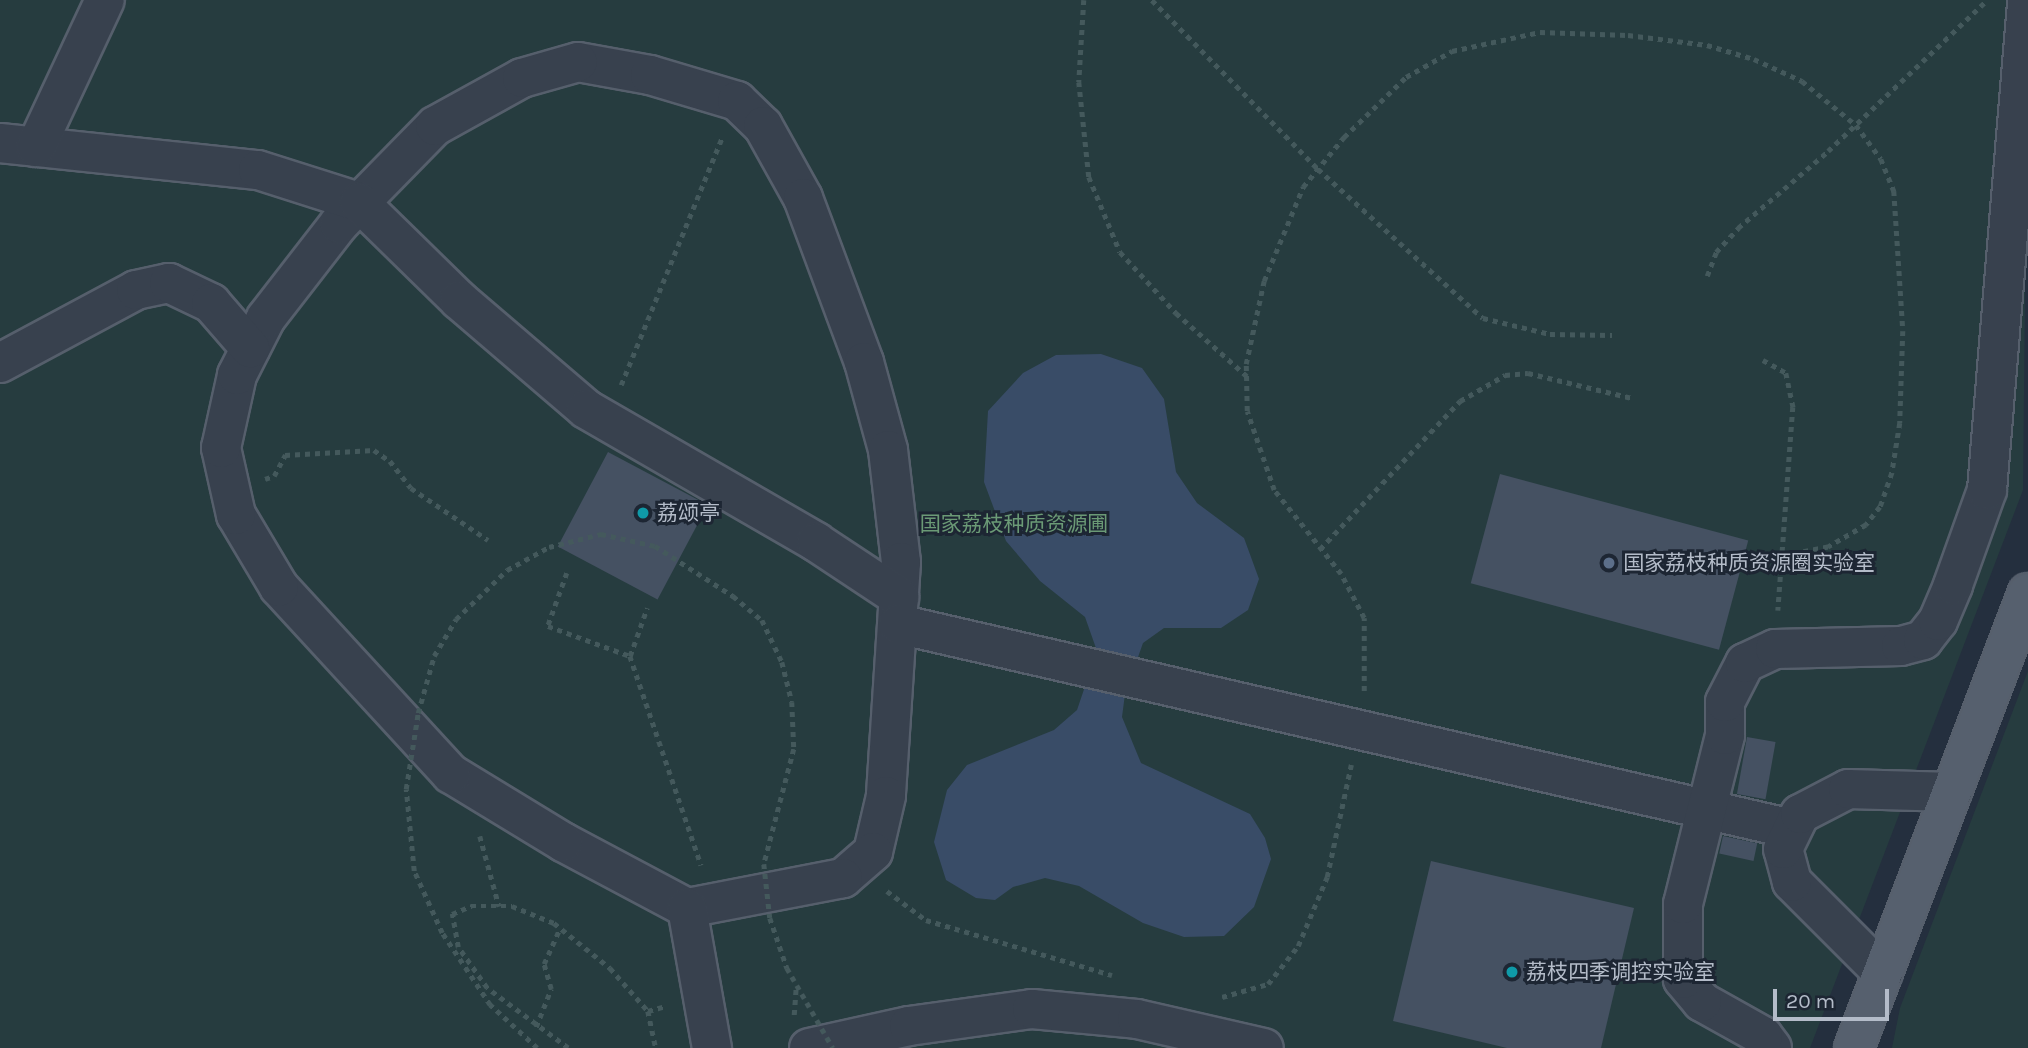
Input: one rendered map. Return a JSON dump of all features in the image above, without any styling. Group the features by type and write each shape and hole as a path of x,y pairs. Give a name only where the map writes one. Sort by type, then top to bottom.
{"main road":[{"path":"1854,1048 2028,593"}],"lane":[{"path":"105,0 18,145 258,170 359,202 459,300 586,409 816,542 898,610 951,636 1792,829"},
{"path":"1772,1048 1763,1036 1702,1002 1683,979 1683,904 1725,735 1726,702 1734,679 1745,663 1775,649 1913,644 1923,640 1937,621 1953,584 1987,490 2027,0"},
{"path":"578,62 650,75 737,101 763,126 803,198 864,362 888,450 901,562 886,796 873,852 863,864 843,878 700,905 563,842 451,774 279,587 236,515 221,448 237,375 266,318 359,202 436,126 522,78 578,62"},
{"path":"0,363 136,290 169,283 211,303 250,348"},
{"path":"1883,974 1792,882 1783,849 1800,814 1848,789 1952,792"},
{"path":"700,905 712,1048"},
{"path":"809,1048 909,1027 1032,1010 1137,1019 1264,1048"}],"path":[{"path":"1084,0 1079,82 1089,177 1120,252 1176,313 1247,376"},
{"path":"1152,0 1318,169 1483,318 1550,334 1612,335"},
{"path":"1707,276 1716,252 1738,229 1856,125 1987,0"},
{"path":"1209,997 1236,996 1268,984 1298,946 1327,877 1367,673 1364,618 1341,574 1274,490 1247,411 1247,376 1252,328 1264,281 1303,187 1406,77 1452,51 1540,32 1628,35 1707,45 1754,58 1801,80 1856,125 1881,159 1894,191 1899,234 1902,370 1892,473 1880,507 1866,526 1828,547 1782,556"},
{"path":"616,398 737,101"},
{"path":"1763,360 1786,373 1793,407 1775,649"},
{"path":"1320,549 1460,401 1505,375 1528,373 1632,398"},
{"path":"230,490 274,476 285,456 374,450 390,461 411,488 488,540"},
{"path":"537,1048 491,1005 442,933 414,871 406,789 418,713 434,656 456,620 507,570 549,547 601,534 654,546 733,596 762,620 782,662 792,702 793,749 764,864 770,918 787,968 833,1048"},
{"path":"567,573 548,626 630,656"},
{"path":"647,608 630,656 700,905"},
{"path":"485,795 479,825 482,850 499,906"},
{"path":"863,864 895,900 926,920 1117,977"},
{"path":"568,1048 536,1027 487,988 458,947 452,914 471,906 512,906 560,928 610,968 648,1011 656,1048"},
{"path":"536,1027 551,989 544,964 560,928"}],"green space":[{"name":"国家荔枝种质资源圃","path":"0,0 2028,0 2023,490 1810,1048 0,1048"},
{"path":"2028,671 2028,1048 1892,1048 1900,1008"}],"water":[{"path":"1101,354 1142,368 1164,399 1176,472 1197,503 1244,538 1259,579 1248,610 1221,628 1164,628 1143,643 1125,694 1122,717 1141,763 1250,814 1265,838 1271,859 1254,907 1224,936 1184,937 1143,923 1079,886 1045,878 1013,887 995,900 976,898 946,880 934,842 947,790 967,765 1054,730 1077,710 1097,651 1085,617 1040,581 1006,541 984,482 988,411 1023,373 1056,355"}],"building":[{"name":"荔颂亭","path":"608,452 708,505 658,600 558,546"},
{"name":"国家荔枝种质资源圈实验室","path":"1500,474 1748,541 1719,650 1471,583"},
{"path":"1747,737 1776,742 1765,799 1737,794"},
{"path":"1723,836 1757,843 1753,861 1719,854"},
{"name":"荔枝四季调控实验室","path":"1431,861 1634,908 1601,1048 1507,1048 1393,1021"}],"place":[{"name":"荔颂亭","path":"643,513"},
{"name":"国家荔枝种质资源圈实验室","path":"1609,563"},
{"name":"荔枝四季调控实验室","path":"1512,972"}]}
